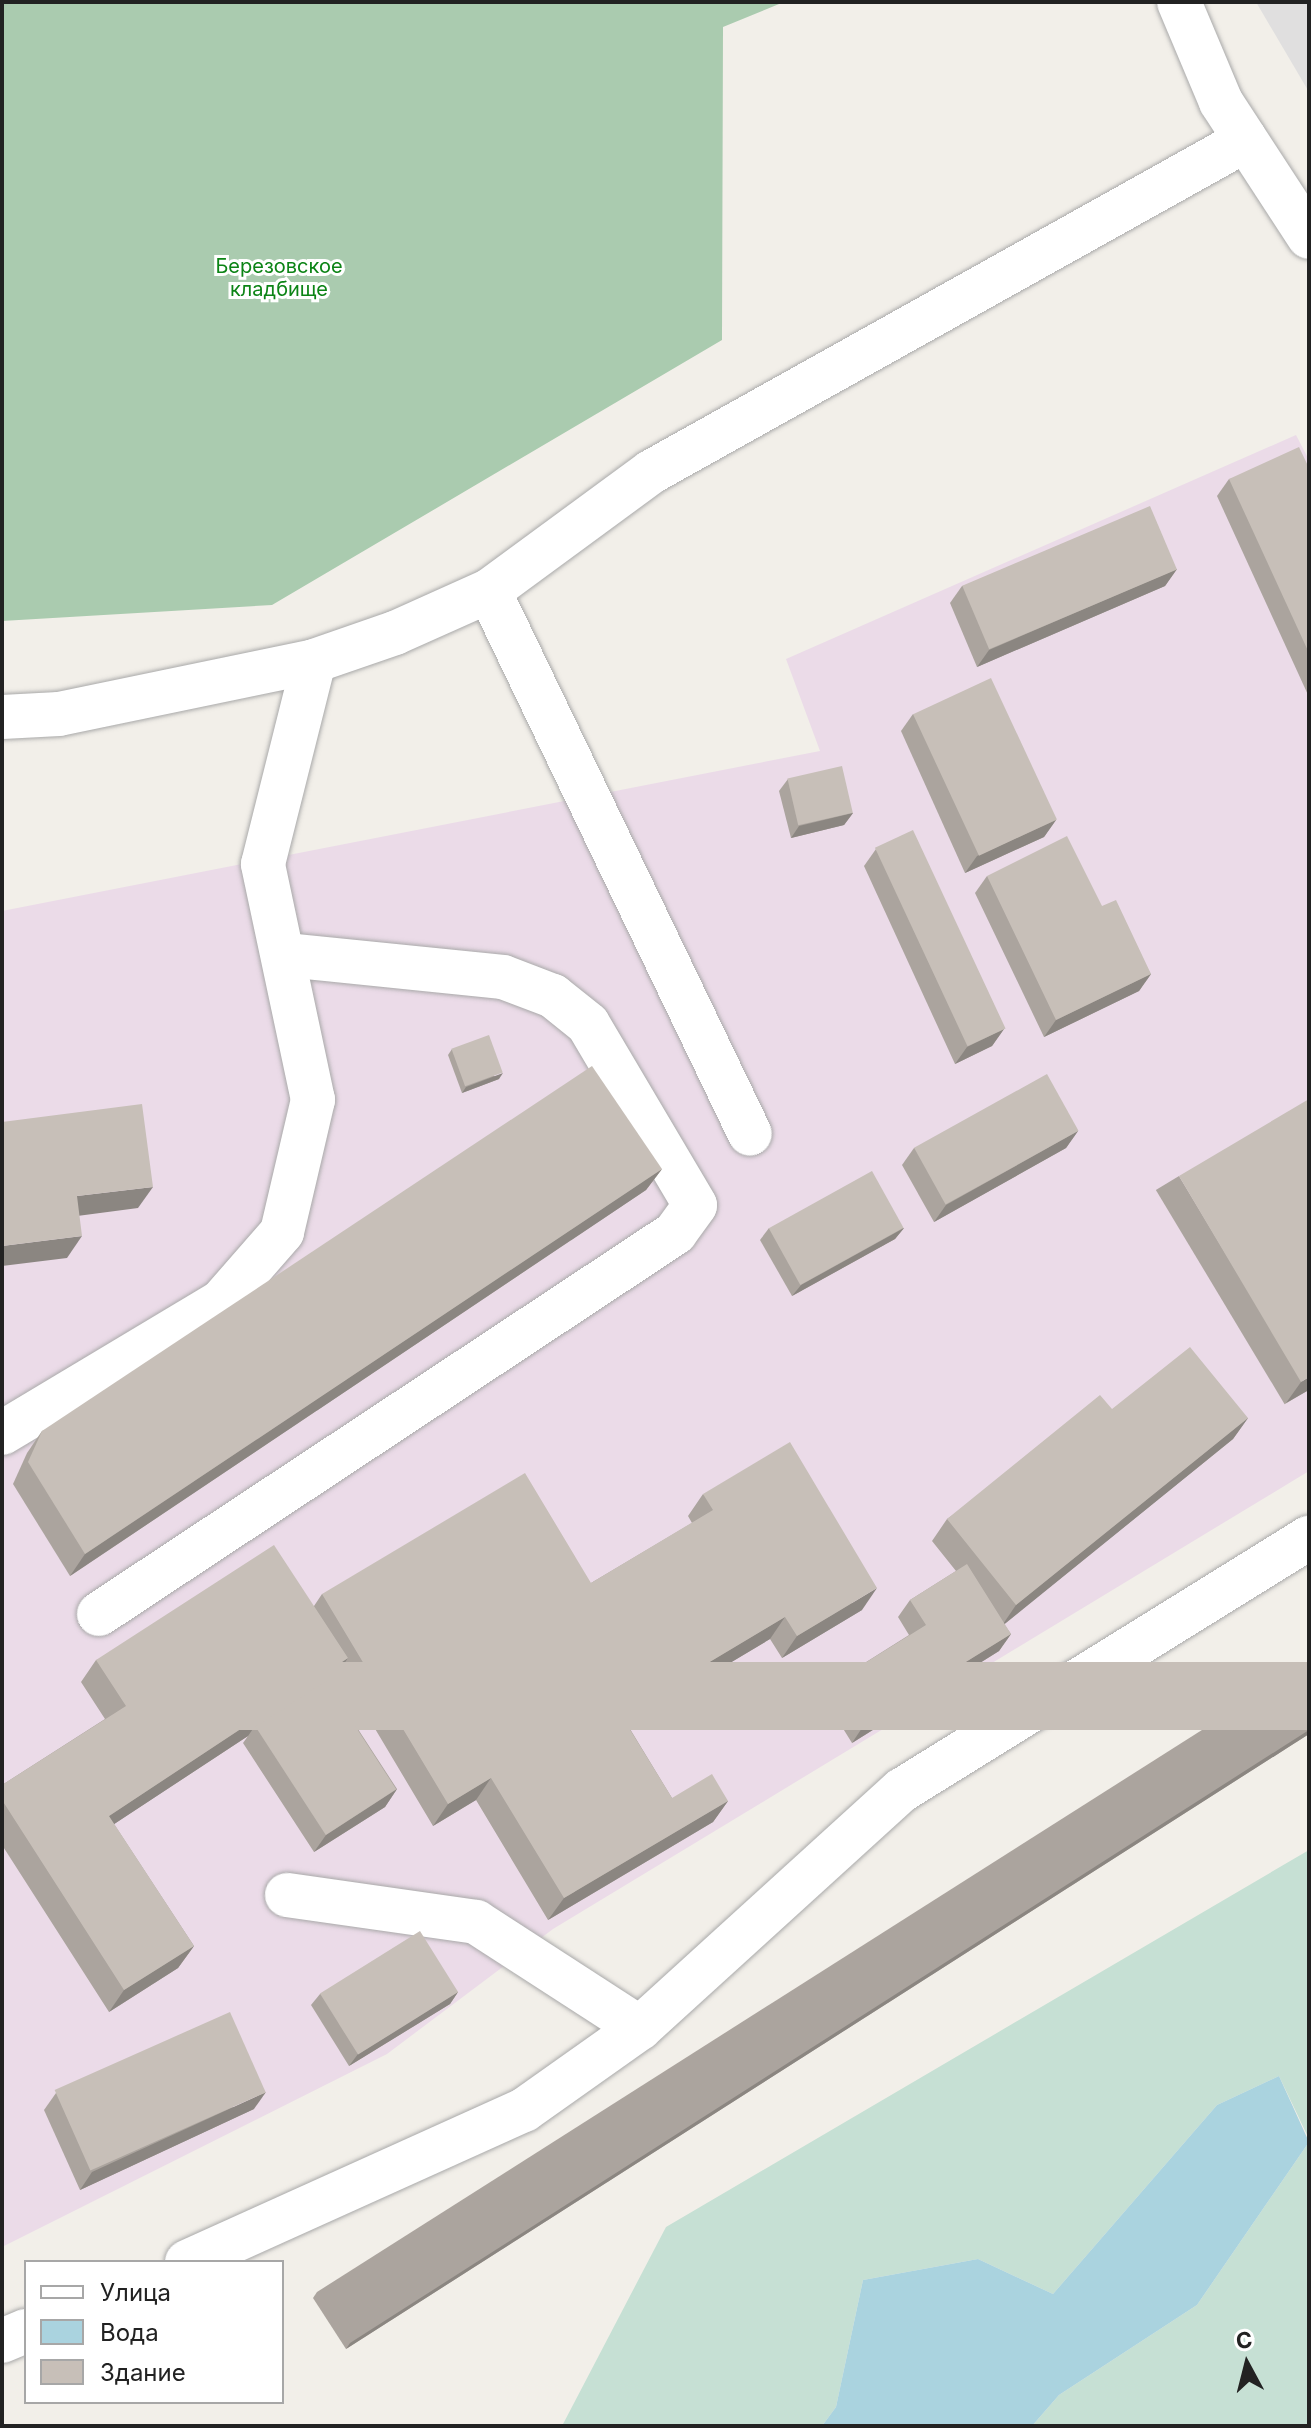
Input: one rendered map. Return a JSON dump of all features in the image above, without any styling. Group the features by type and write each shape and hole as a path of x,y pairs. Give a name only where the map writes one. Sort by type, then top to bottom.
{"lane":[{"path":"1179,2 1221,102 1309,237"},
{"path":"2,717 59,714 314,661 395,633 489,591 651,472 1246,140"},
{"path":"489,591 750,1134"},
{"path":"2,1433 221,1302 282,1232 313,1100 285,955 263,864 314,661"},
{"path":"99,1614 675,1233 695,1205 588,1024 553,996 503,977 285,955"},
{"path":"191,2260 524,2110 640,2028 902,1790 1309,1538"},
{"path":"287,1895 476,1922 640,2028"},
{"path":"2,2341 24,2332"}],"shaded area":[{"path":"1256,2 1309,2 1309,92"},
{"path":"1296,435 1309,460 1309,1471 553,1929 387,2054 2,2247 2,911 820,751 786,659"}],"green space":[{"name":"Березовское кладбище","path":"2,2 784,2 723,27 722,340 272,605 2,621"},
{"path":"1309,1850 1309,2139 1279,2076 1217,2105 1053,2294 978,2259 863,2280 836,2407 822,2426 562,2426 666,2227"},
{"path":"1309,2142 1309,2426 1032,2426 1059,2395 1197,2305"}],"water":[{"path":"1279,2076 1309,2142 1197,2305 1059,2395 1032,2426 822,2426 836,2407 863,2280 978,2259 1053,2294 1217,2105"}],"building":[{"path":"1299,447 1309,468 1309,653 1229,479"},
{"path":"1150,506 1177,570 989,649 962,586"},
{"path":"991,678 1057,819 979,856 913,714"},
{"path":"842,766 853,813 798,825 787,779"},
{"path":"913,830 1006,1028 967,1046 875,848"},
{"path":"1067,836 1102,906 1116,900 1151,974 1056,1020 987,876"},
{"path":"489,1035 503,1073 465,1086 451,1049"},
{"path":"592,1066 662,1169 85,1554 28,1462 42,1431"},
{"path":"1047,1074 1079,1131 946,1205 914,1148"},
{"path":"1309,1099 1309,1377 1301,1382 1179,1176"},
{"path":"142,1104 153,1187 77,1196 82,1236 2,1246 2,1122"},
{"path":"872,1171 904,1228 800,1285 769,1228"},
{"path":"1190,1347 1248,1418 1016,1605 947,1519 1100,1395 1112,1409"},
{"path":"790,1442 877,1588 797,1636 785,1617 621,1715 672,1798 712,1774 728,1801 564,1898 491,1778 448,1804 322,1594 525,1473 591,1583 713,1510 703,1494"},
{"path":"274,1545 348,1658 109,1816 194,1946 124,1990 2,1800 2,1785 126,1706 96,1660"},
{"path":"967,1564 1011,1634 864,1725 836,1681 926,1625 910,1600"},
{"path":"134,1662 1309,1662 1309,1730 134,1730"},
{"path":"326,1681 396,1789 326,1835 256,1727"},
{"path":"420,1931 458,1992 358,2055 320,1994"},
{"path":"230,2012 266,2092 90,2170 55,2090"}]}
